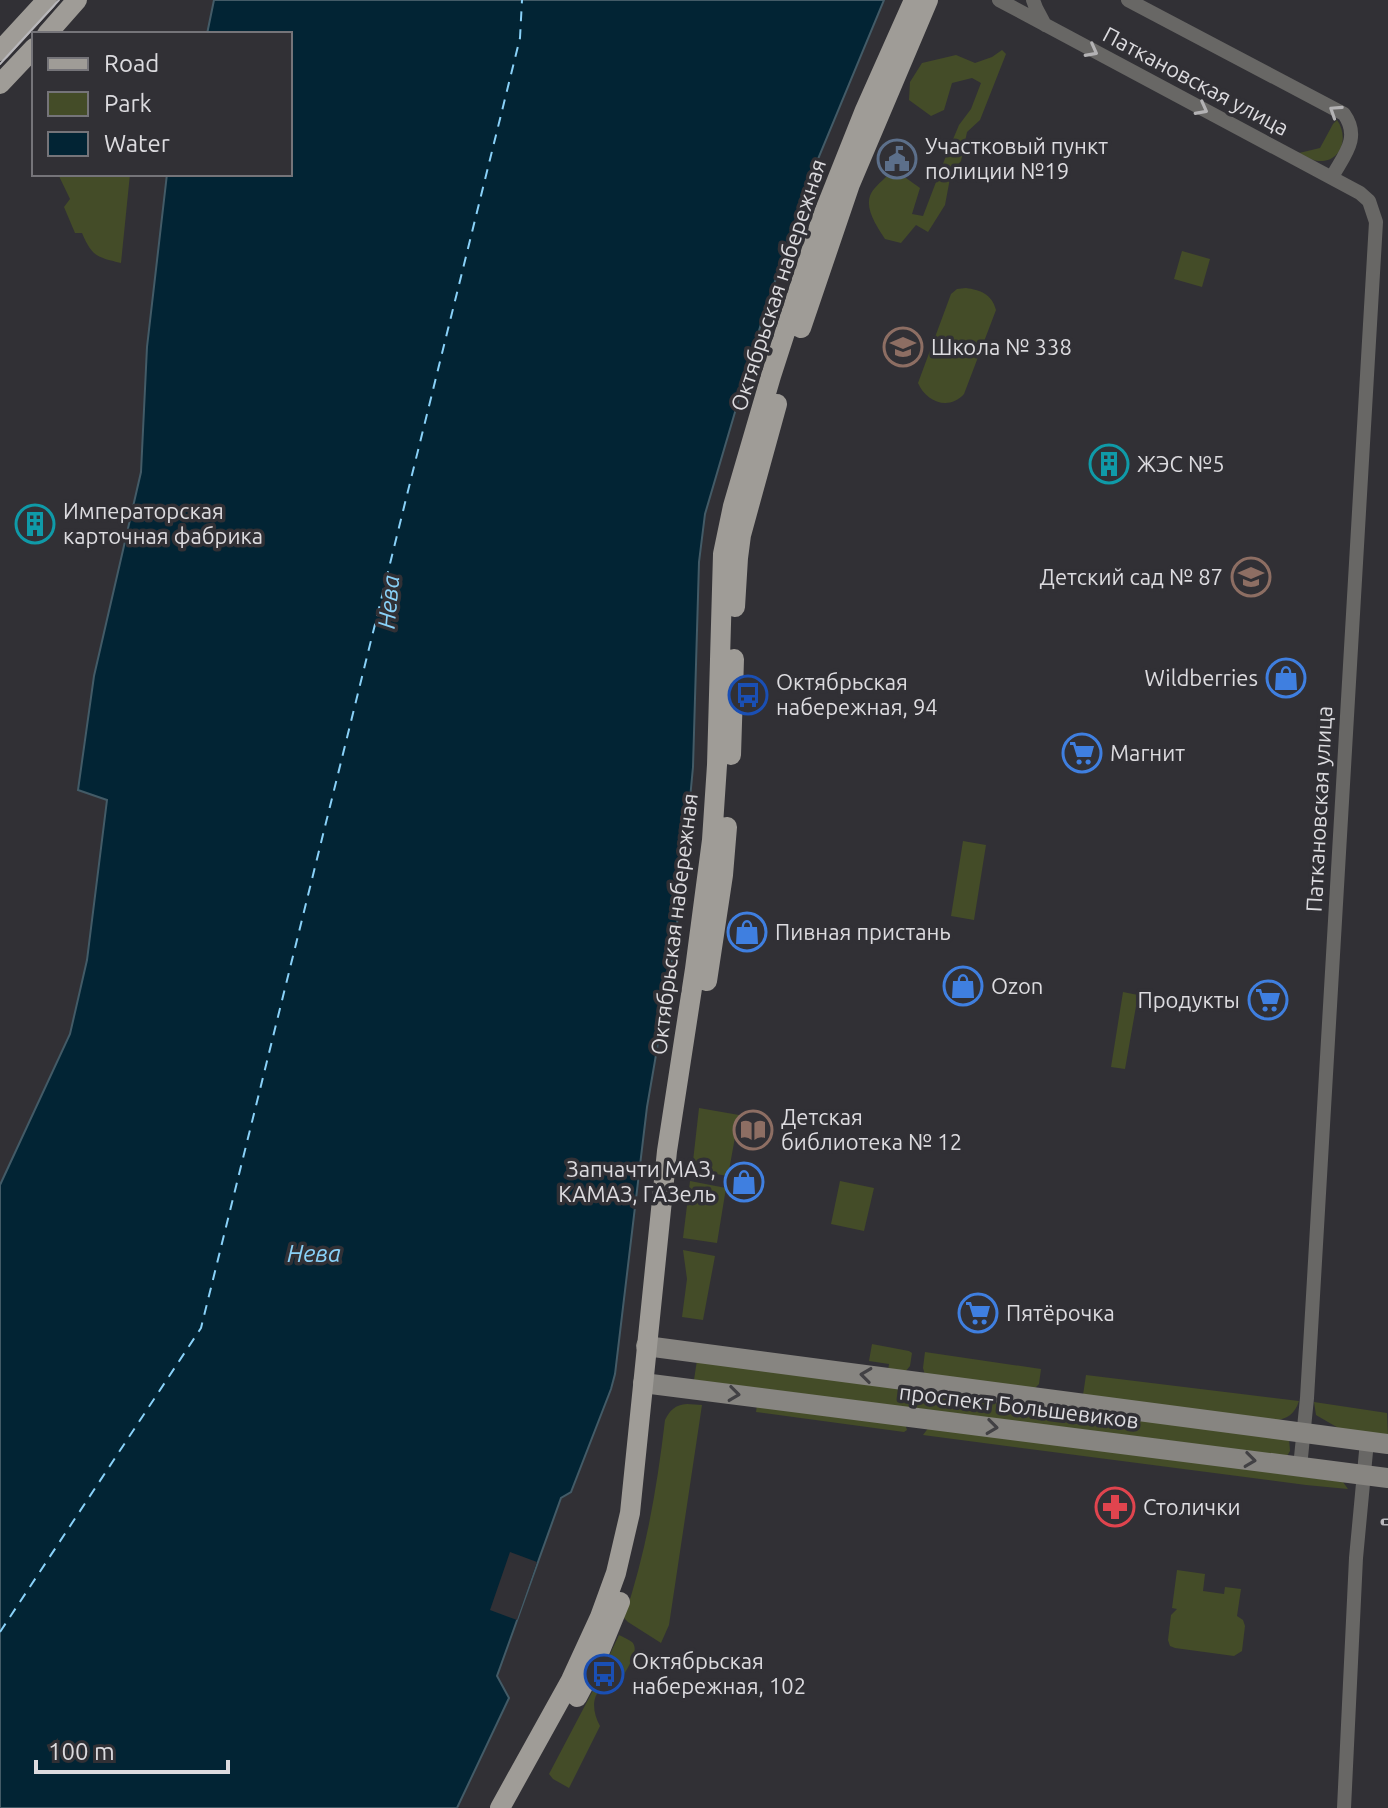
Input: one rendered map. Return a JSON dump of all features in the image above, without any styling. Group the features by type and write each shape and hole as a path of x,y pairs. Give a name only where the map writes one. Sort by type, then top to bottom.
{"main road":[{"path":"0,51 47,0"},
{"path":"49,32 77,0"},
{"name":"Октябрьская набережная","path":"515,1808 594,1665 613,1622 629,1576 643,1513 667,1151 712,840 723,554 728,531 751,442 818,229 865,110 914,0"},
{"name":"Октябрьская набережная","path":"653,1346 724,863 729,807 736,585 741,535 777,402 827,248 878,115 928,0"},
{"path":"0,84 32,50"},
{"name":"проспект Большевиков","path":"653,1346 1388,1444"},
{"name":"Октябрьская набережная","path":"500,1808 571,1680 616,1573 630,1513 650,1384"},
{"name":"проспект Большевиков","path":"650,1384 1388,1478"}],"street":[{"name":"Паткановская улица","path":"999,0 1360,193 1369,201 1376,222 1300,1467"},
{"path":"1033,0 1045,25"},
{"name":"Паткановская улица","path":"1128,0 1344,114 1352,133 1350,145 1332,177"},
{"path":"1344,1808 1356,1558 1367,1441"}],"green space":[{"path":"1002,50 1006,54 980,120 967,132 961,161 951,173 945,205 928,232 916,225 901,243 885,239 871,213 869,201 873,191 887,176 906,178 920,188 912,214 923,216 959,125 971,109 981,83 972,78 952,83 944,110 931,116 909,100 910,82 922,63 956,55 975,63"},
{"path":"1337,120 1343,141 1333,158 1318,161 1299,153 1320,148"},
{"path":"59,176 130,176 121,263 96,254 82,233 75,233 64,207 70,199"},
{"path":"1182,251 1210,259 1202,287 1174,279"},
{"path":"966,288 985,294 996,310 964,394 952,402 938,402 926,395 918,383 951,294 957,289"},
{"path":"963,841 986,845 974,920 951,916"},
{"path":"1123,992 1138,995 1125,1069 1111,1067"},
{"path":"699,1108 739,1115 728,1176 692,1170"},
{"path":"690,1181 726,1188 717,1243 683,1238"},
{"path":"840,1181 874,1188 864,1231 831,1224"},
{"path":"683,1250 715,1256 703,1320 682,1317 687,1279"},
{"path":"872,1344 909,1351 912,1353 910,1366 905,1372 888,1370 889,1364 869,1361"},
{"path":"925,1352 1041,1369 1039,1384 1035,1388 925,1375"},
{"path":"697,1360 1289,1439 1290,1451 1287,1456 694,1380"},
{"path":"1086,1375 1299,1401 1290,1415 1274,1421 1083,1395"},
{"path":"1314,1402 1387,1413 1388,1436 1340,1429 1316,1415"},
{"path":"687,1404 702,1405 669,1625 661,1643 624,1618 650,1520 665,1420 673,1409"},
{"path":"757,1405 905,1424 907,1430 756,1412"},
{"path":"929,1427 1343,1482 1348,1489 923,1435"},
{"path":"1177,1570 1205,1574 1203,1591 1224,1594 1225,1587 1241,1589 1237,1616 1245,1626 1242,1651 1234,1656 1170,1646 1171,1615 1177,1609 1172,1608"},
{"path":"619,1635 632,1642 634,1656 621,1680 605,1686 596,1696 594,1710 600,1726 569,1788 549,1774 600,1677 604,1679 608,1672 603,1669"}],"water":[{"name":"Нева","path":"214,0 884,0 808,183 763,317 705,514 699,562 693,767 681,894 647,1107 615,1374 571,1492 561,1498 497,1676 509,1698 457,1808 0,1808 0,1185 70,1034 87,960 107,800 78,790 94,676 141,472 147,347 167,176 292,176 292,32 207,32"}],"pier":[{"path":"510,1552 537,1562 517,1620 490,1610"}],"ferry route":[{"path":"0,1632 201,1328 520,38 522,0"}],"tram line":[{"path":"0,64 59,0"}],"place":[{"name":"Участковый пункт полиции №19","path":"897,159"},
{"name":"Школа № 338","path":"903,347"},
{"name":"ЖЭС №5","path":"1109,464"},
{"name":"Императорская карточная фабрика","path":"35,524"},
{"name":"Детский сад № 87","path":"1251,577"},
{"name":"Wildberries","path":"1286,678"},
{"name":"Октябрьская набережная, 94","path":"748,695"},
{"name":"Магнит","path":"1082,753"},
{"name":"Пивная пристань","path":"747,932"},
{"name":"Ozon","path":"963,986"},
{"name":"Продукты","path":"1268,1000"},
{"name":"Детская библиотека № 12","path":"753,1130"},
{"name":"Запчачти МАЗ, КАМАЗ, ГАЗель","path":"744,1182"},
{"name":"Пятёрочка","path":"978,1313"},
{"name":"Столички","path":"1115,1507"},
{"name":"Октябрьская набережная, 102","path":"604,1674"}]}
